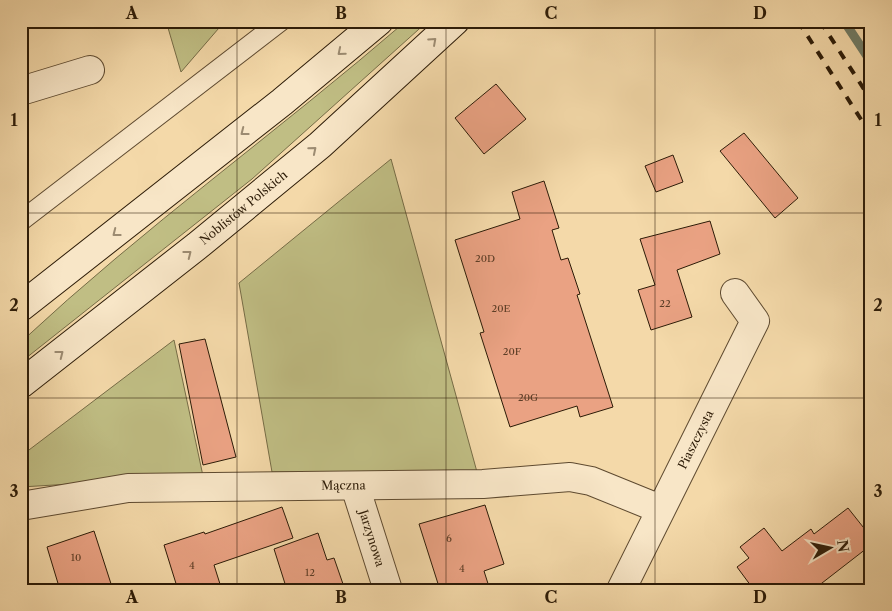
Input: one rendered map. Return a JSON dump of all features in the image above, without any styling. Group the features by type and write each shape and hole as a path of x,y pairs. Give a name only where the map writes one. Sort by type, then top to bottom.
{"street":[{"path":"21,307 267,114 378,21"},
{"name":"Noblistów Polskich","path":"21,384 198,246 289,170 455,21"},
{"path":"21,91 90,70"},
{"name":"Piaszczysta","path":"621,590 755,321 735,293"},
{"name":"Mączna","path":"21,506 128,488 483,484 577,477 629,495 660,509"},
{"name":"Jarzynowa","path":"355,486 388,590"}],"lane":[{"path":"21,221 281,21"}],"shaded area":[{"path":"166,21 225,21 181,72"},
{"path":"406,21 428,21 252,179 21,362 21,342 67,300 163,219"},
{"path":"391,159 477,472 272,472 239,283"},
{"path":"174,340 203,476 21,487 21,456"}],"building":[{"path":"496,84 526,119 484,154 455,118"},
{"path":"744,133 798,198 775,218 720,151"},
{"path":"673,155 683,182 656,192 645,166"},
{"path":"544,181 559,228 552,230 561,260 568,258 580,294 577,295 613,407 580,417 577,406 510,427 480,333 484,332 455,240 520,219 512,192"},
{"path":"710,221 720,254 677,270 692,317 651,330 638,290 655,285 640,239"},
{"path":"205,339 236,457 203,465 179,344"},
{"path":"485,505 504,564 484,571 490,590 440,590 419,524"},
{"path":"282,507 293,538 214,565 220,584 204,590 178,590 164,545 204,532 205,534"},
{"path":"848,508 871,537 871,545 813,590 754,590 737,567 749,558 740,547 764,528 782,551 811,529 814,534"},
{"path":"94,531 113,590 60,590 47,547"},
{"path":"318,533 327,560 334,558 343,584 327,590 287,590 274,549"}],"waterway":[{"path":"844,21 871,62"}],"railway":[{"path":"798,21 871,135"},
{"path":"820,21 871,100"}]}
